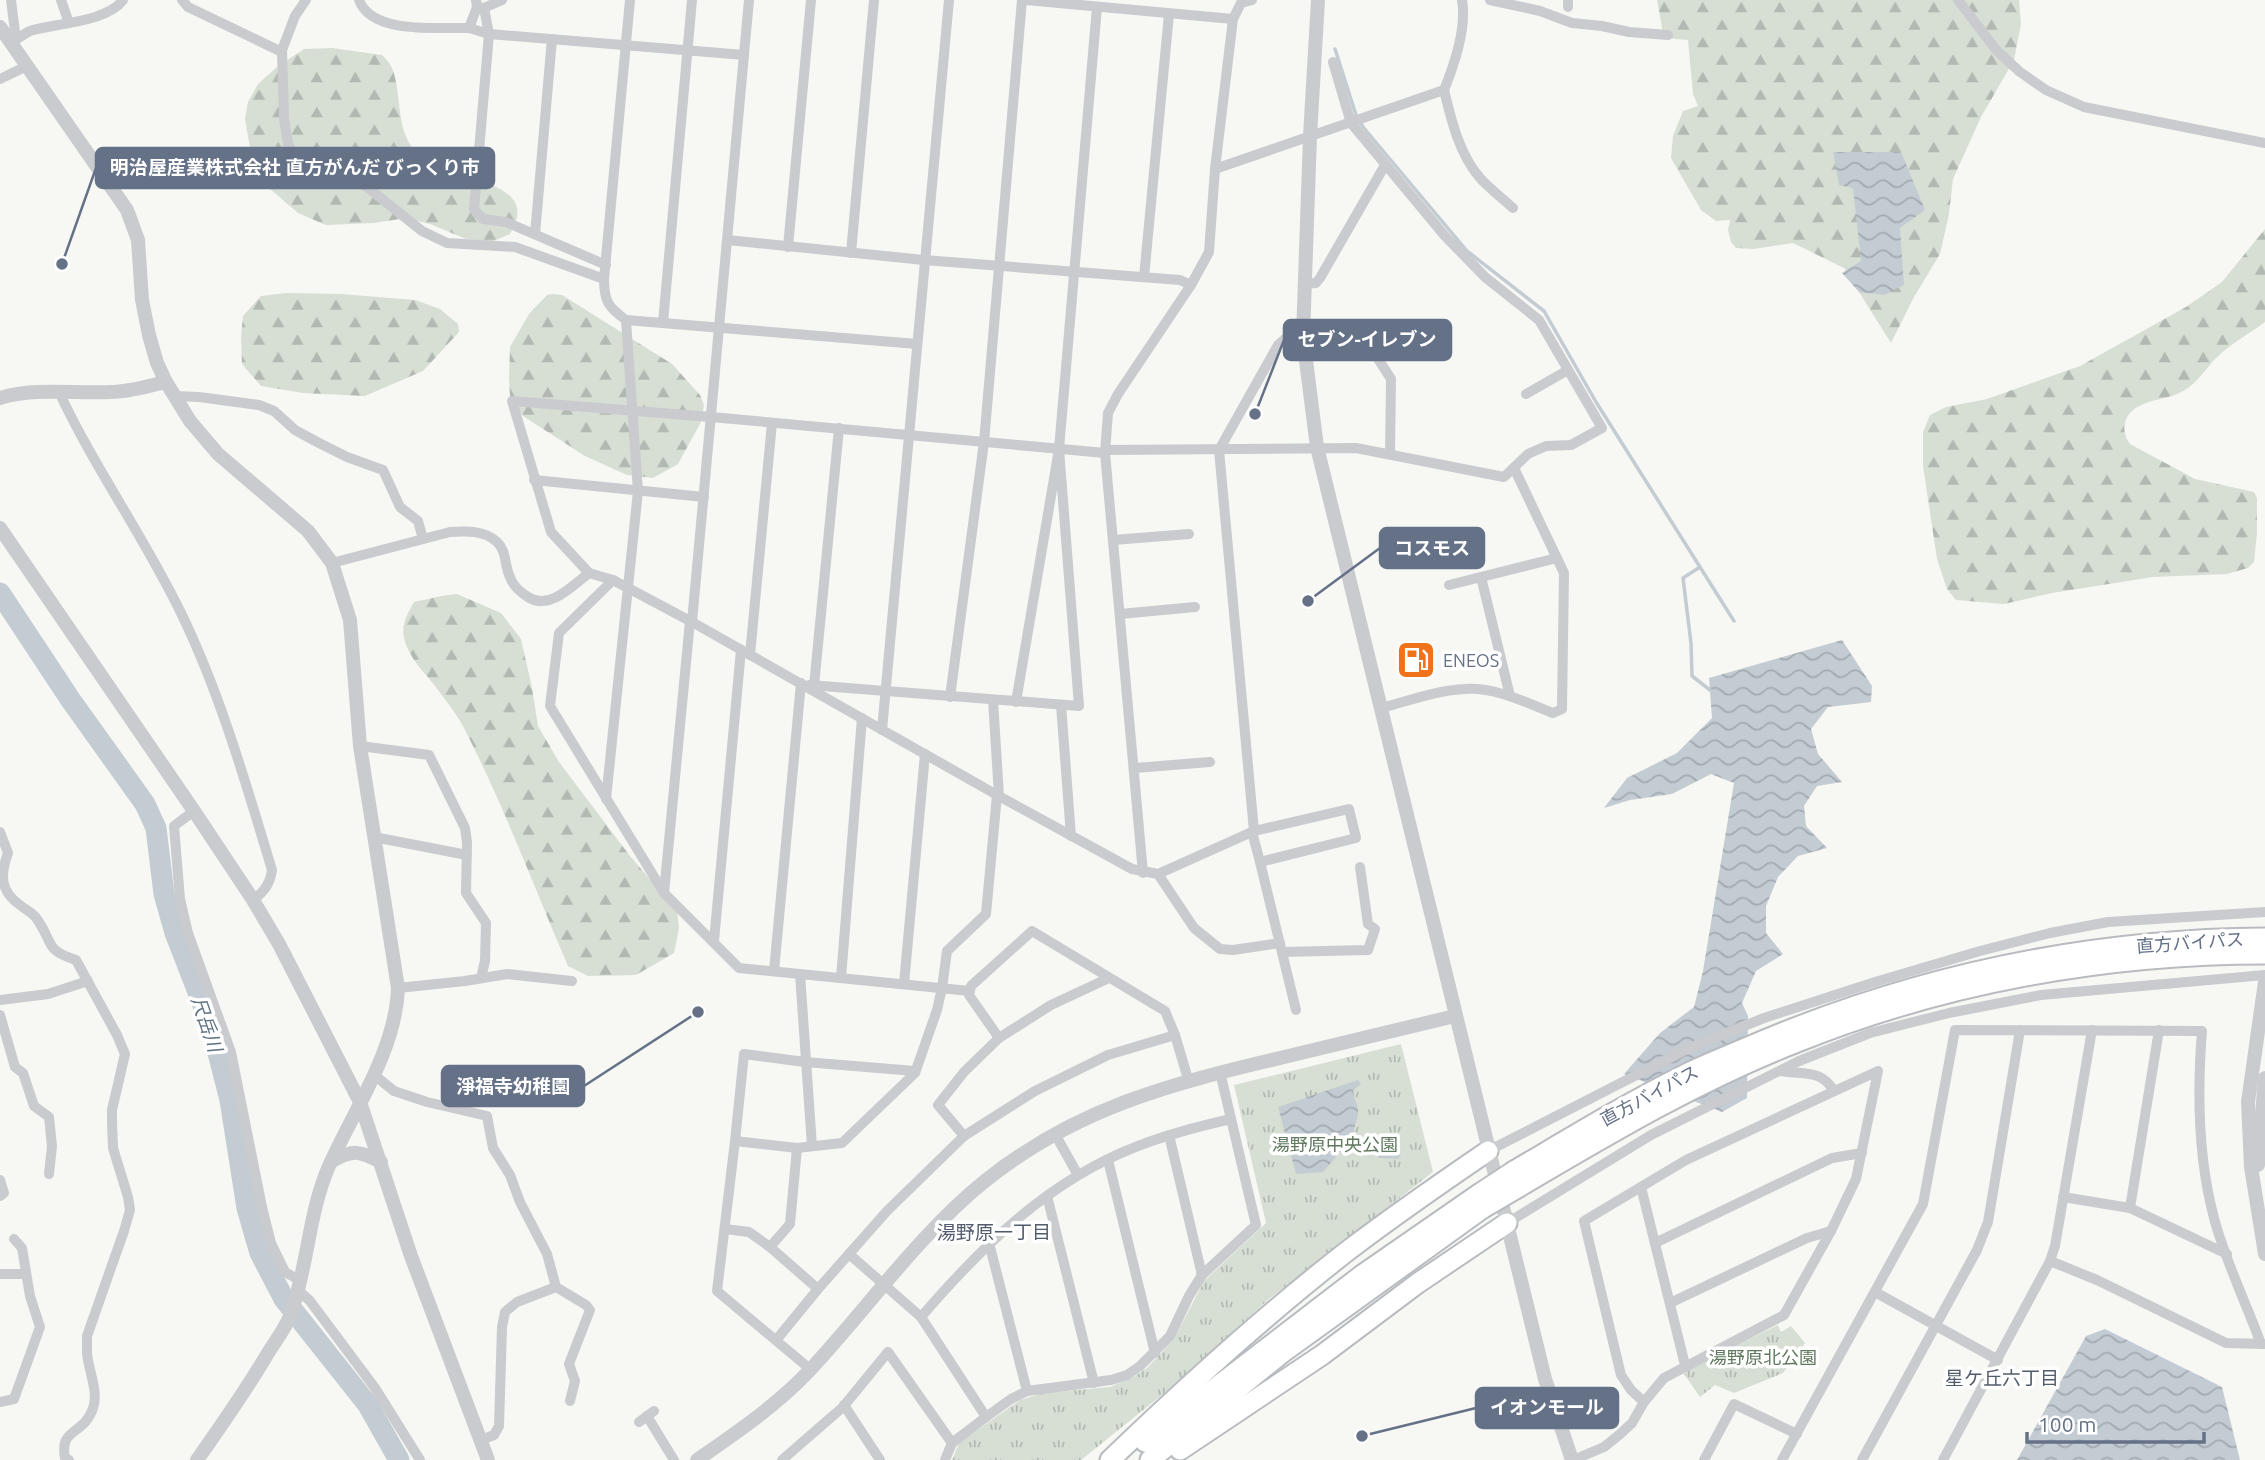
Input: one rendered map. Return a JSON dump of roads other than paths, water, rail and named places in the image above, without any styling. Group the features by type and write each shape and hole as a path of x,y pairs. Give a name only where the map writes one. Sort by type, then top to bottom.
{"highway":[{"name":"直方バイパス","path":"2172,950 2265,938"},
{"name":"直方バイパス","path":"1122,1460 1351,1283 1516,1179 1623,1107 1693,1071 1793,1027 1864,1001 1948,977 2015,963 2101,948 2265,954"},
{"path":"1110,1460 1277,1309 1432,1188 1488,1150"},
{"name":"直方バイパス","path":"1150,1460 1282,1353 1481,1201"},
{"path":"1167,1460 1507,1223"}],"street":[{"path":"11,0 14,41"},
{"path":"61,0 68,23"},
{"path":"14,41 27,32 101,15 118,6 123,0"},
{"path":"182,0 188,7 282,52"},
{"path":"306,0 295,16 282,52 284,119 288,144 298,163 310,171 339,175 362,183 422,230 447,243 515,247 604,279"},
{"path":"359,0 362,9 388,24 406,27 469,28 489,34 744,55"},
{"path":"479,5 502,0"},
{"path":"629,0 604,279 604,295 611,310 626,320 917,344"},
{"path":"663,323 692,0"},
{"path":"664,893 704,497 749,0"},
{"path":"788,247 811,0"},
{"path":"851,253 874,0"},
{"path":"882,730 948,0"},
{"path":"950,697 984,442 1024,0 1233,19"},
{"path":"1318,0 1303,337 1317,447 1545,1380 1572,1460 1604,1447 1619,1435 1632,1423 1644,1402 1664,1378 1784,1315 1831,1231 1856,1179 1878,1071 1686,1160 1584,1221 1621,1376 1644,1402"},
{"path":"1462,0 1464,10 1457,51 1444,90 1453,127 1478,176 1513,208"},
{"path":"1490,0 1540,11 1572,23 1668,35"},
{"path":"1958,0 1997,51 2020,72 2046,90 2084,107 2265,143"},
{"path":"1143,873 1105,452 1108,413 1191,285 1209,252 1215,169 1233,19 1244,1"},
{"path":"469,28 479,5"},
{"path":"479,5 489,34 474,209 483,219 506,222 606,265"},
{"path":"1016,702 1059,449 1097,7"},
{"path":"1144,278 1169,14"},
{"path":"0,27 14,41 27,66 127,210 138,240 142,300 149,335 166,382 190,421 218,454 308,531 332,563 350,620 360,746 398,988 395,1019 388,1043 332,1161 312,1221 299,1288 289,1319 241,1398 197,1460"},
{"path":"535,234 552,39"},
{"path":"1260,862 1356,838 1349,809 1253,832 1158,874 1143,873 1071,836 691,621 613,580 589,573 551,532 512,401 1105,452 1356,448 1504,477 1528,454 1546,446 1571,445 1602,428 1539,320 1485,276 1445,236 1385,164 1357,121 1333,62"},
{"path":"0,79 27,66"},
{"path":"1215,169 1444,90"},
{"path":"1304,284 1316,283 1320,278 1385,164"},
{"path":"728,240 924,260 1180,280 1191,285"},
{"path":"606,799 638,491 626,320"},
{"path":"1296,1010 1253,832 1219,450 1278,345 1286,338 1303,337"},
{"path":"1306,356 1373,351 1391,379 1390,454"},
{"path":"1526,394 1568,370"},
{"path":"0,398 11,394 114,393 166,382"},
{"path":"58,392 182,615 212,684 272,870 271,881 262,894 253,900"},
{"path":"175,396 259,405 274,411 295,430 319,443 383,470 400,507 418,521 423,539"},
{"path":"714,942 772,423"},
{"path":"774,971 806,685 839,428"},
{"path":"806,685 1080,706 1059,449"},
{"path":"1381,708 1466,688 1510,696 1553,713 1562,709 1564,573 1514,468"},
{"path":"534,480 704,497"},
{"path":"0,528 194,811 279,944 360,1102 411,1256 488,1460"},
{"path":"332,563 450,532 468,531 495,540 503,549 510,578 518,590 532,600 545,602 560,595 589,573"},
{"path":"1113,540 1189,534"},
{"path":"1449,585 1557,558"},
{"path":"1481,578 1510,696"},
{"path":"613,580 559,633 550,706 664,893 739,968 970,991"},
{"path":"1120,614 1195,607"},
{"path":"735,1141 797,1148 842,1143 915,1071 942,988 947,951 986,914 998,795 993,700"},
{"path":"1061,705 1071,836"},
{"path":"841,978 862,718"},
{"path":"360,746 429,755 461,817 466,835 466,893 486,923 485,961 481,978"},
{"path":"904,984 925,754"},
{"path":"1135,768 1210,762"},
{"path":"194,811 174,826 180,899 185,922 231,1052 271,1243 285,1272 375,1388 420,1460"},
{"path":"0,832 8,853 2,869 3,886 11,899 35,916 52,948 60,955 76,960 125,1054 112,1123 113,1148 130,1210 87,1336 95,1404 88,1422 66,1438 63,1446 65,1458 69,1460"},
{"path":"374,837 467,855"},
{"path":"1158,874 1194,928 1220,949 1281,947 1368,950 1375,929 1368,924 1360,867"},
{"path":"1488,1150 1689,1048 1764,1018 1875,982 1980,951 2108,922 2265,912"},
{"path":"999,1038 969,995 971,986 1032,931 1165,1011 1188,1079"},
{"path":"398,988 507,974 572,981"},
{"path":"800,974 811,1146"},
{"path":"1507,1223 1651,1135 1780,1071 1870,1033 1962,1010 2041,995 2265,975"},
{"path":"964,1136 938,1105 964,1072 999,1038 1030,1016 1109,978"},
{"path":"0,1000 48,994 88,981"},
{"path":"2265,982 2248,1101 2250,1167 2265,1254"},
{"path":"0,1015 15,1067 23,1073 34,1106 49,1117 52,1146 49,1174"},
{"path":"697,1460 741,1430 810,1369 926,1237 985,1181 1055,1134 1133,1097 1188,1079 1455,1016"},
{"path":"1783,1460 1923,1204 1955,1030 2202,1031 2198,1073 2200,1132 2214,1219 2263,1344 2227,1343 2097,1280 2050,1261"},
{"path":"1862,1460 1977,1250 1988,1222 2020,1030"},
{"path":"1943,1460 2050,1261 2092,1030"},
{"path":"2130,1209 2159,1030"},
{"path":"777,1339 849,1254 925,1172 964,1136 1035,1091 1108,1055 1175,1035"},
{"path":"810,1369 717,1291 744,1054 915,1071"},
{"path":"1780,1071 1820,1076 1827,1080 1834,1091"},
{"path":"945,1460 952,1443 1027,1391 1111,1380 1127,1375 1155,1353 1170,1336 1202,1275 1256,1225 1220,1072"},
{"path":"373,1074 394,1091 487,1116 493,1148 510,1175 520,1202 547,1254 556,1287 590,1310 569,1364 575,1381 570,1401"},
{"path":"2258,1222 2258,1168 2265,1078"},
{"path":"920,1317 960,1271 1015,1219 1078,1175 1137,1146 1231,1119"},
{"path":"1055,1134 1078,1175"},
{"path":"1169,1135 1202,1275"},
{"path":"770,1247 790,1224 797,1148"},
{"path":"332,1161 346,1153 360,1152 381,1162"},
{"path":"1655,1243 1832,1157 1862,1153"},
{"path":"1108,1160 1155,1353"},
{"path":"0,1181 4,1193 0,1196"},
{"path":"1641,1187 1685,1365"},
{"path":"1047,1196 1094,1382"},
{"path":"2063,1197 2130,1209 2227,1254"},
{"path":"724,1229 749,1232 818,1289"},
{"path":"1670,1303 1807,1238 1831,1231"},
{"path":"0,1402 14,1399 40,1327 30,1296 22,1248 14,1239"},
{"path":"989,1243 1027,1391"},
{"path":"849,1254 920,1317 986,1417"},
{"path":"0,1274 26,1274"},
{"path":"481,1440 494,1435 499,1426 502,1327 505,1312 517,1302 556,1287"},
{"path":"1875,1292 1998,1360"},
{"path":"782,1460 797,1456 888,1352 952,1443"},
{"path":"1704,1460 1734,1404 1797,1434"},
{"path":"844,1405 880,1460"},
{"path":"646,1416 674,1460"}],"water":[{"path":"1833,152 1901,152 1925,210 1900,228 1904,285 1884,295 1859,292 1842,273 1861,261 1853,188 1839,185"},
{"path":"1842,640 1872,686 1871,702 1828,707 1811,729 1818,754 1842,782 1817,786 1804,806 1806,826 1827,848 1798,856 1778,877 1766,906 1766,933 1783,954 1756,971 1742,1003 1748,1016 1747,1098 1722,1112 1624,1074 1660,1033 1694,1007 1703,971 1734,783 1711,774 1672,794 1630,800 1604,808 1627,778 1677,753 1712,718 1709,678"},
{"path":"1358,1080 1361,1084 1352,1091 1358,1110 1354,1129 1357,1140 1361,1144 1372,1144 1383,1151 1395,1150 1401,1155 1398,1159 1379,1158 1372,1153 1341,1151 1323,1172 1296,1174 1278,1107"},
{"path":"2105,1329 2222,1387 2240,1460 2017,1460 2086,1336"}],"waterway":[{"path":"1335,49 1356,115 1363,127 1467,251 1544,311 1596,402 1734,621"},
{"path":"1700,567 1683,578 1692,676 1710,690"},
{"name":"尺岳川","path":"0,593 70,699 145,804 156,828 164,894 175,933 218,1053 230,1100 247,1208 260,1253 284,1299 368,1405 399,1460"}],"place":[{"name":"明治屋産業株式会社 直方がんだ びっくり市","path":"62,264"},
{"name":"セブン-イレブン","path":"1255,414"},
{"name":"コスモス","path":"1308,601"},
{"name":"ENEOS","path":"1416,660"},
{"name":"淨福寺幼稚園","path":"698,1012"},
{"name":"イオンモール","path":"1362,1436"}],"district":[{"name":"湯野原一丁目","path":"994,1232"},
{"name":"星ケ丘六丁目","path":"2002,1378"}],"park label":[{"name":"湯野原中央公園","path":"1335,1144"},
{"name":"湯野原北公園","path":"1763,1357"}]}
